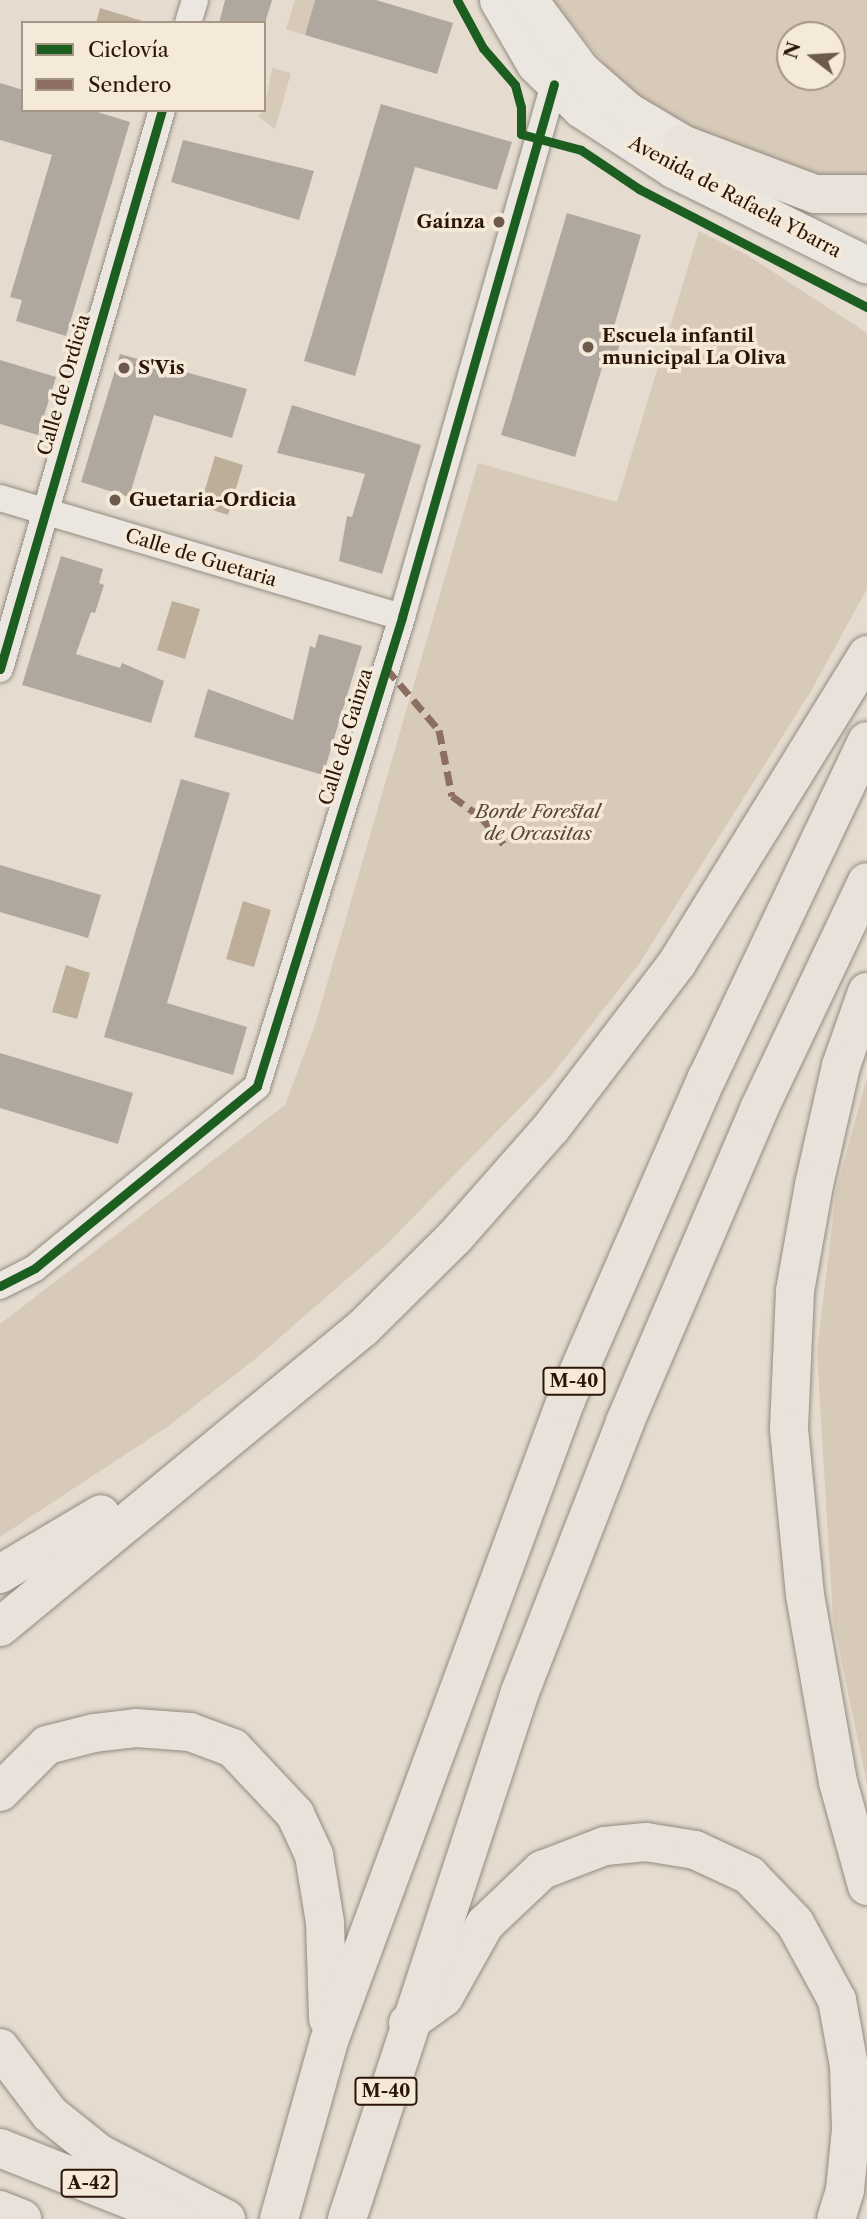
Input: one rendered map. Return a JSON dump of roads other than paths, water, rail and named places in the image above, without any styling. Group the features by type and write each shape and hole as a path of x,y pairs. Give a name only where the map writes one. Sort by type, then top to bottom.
{"highway":[{"path":"682,144 815,194 867,194"},
{"path":"0,1627 363,1328 454,1238 600,1066 677,963 867,655"},
{"name":"M-40","path":"279,2219 329,2041 566,1400 707,1078 867,741"},
{"name":"M-40","path":"346,2219 408,2023 520,1692 625,1422 759,1109 867,882"},
{"path":"867,992 841,1066 814,1185 795,1291 789,1429 804,1595 838,1782 867,1886"},
{"path":"0,1574 66,1537 279,1398"},
{"path":"0,1792 47,1745 94,1733 136,1728 190,1732 233,1748 295,1814 314,1856 325,1923 329,2041"},
{"path":"408,2023 444,1997 485,1924 542,1870 605,1846 646,1842 706,1855 748,1875 795,1923 837,2000 849,2066 851,2129 845,2190 836,2219"},
{"path":"0,2048 50,2114 100,2154 226,2219"},
{"name":"A-42","path":"0,2148 177,2219"},
{"path":"0,2210 22,2219"}],"main road":[{"name":"Avenida de Rafaela Ybarra","path":"498,0 536,64 581,109 673,169 867,265"},
{"name":"Avenida de Rafaela Ybarra","path":"530,0 581,70 628,111 682,144 867,244"}],"street":[{"path":"189,21 195,0"},
{"name":"Calle de Gainza","path":"0,1286 35,1268 257,1086 402,617 554,84"},
{"name":"Calle de Ordicia","path":"0,669 161,112"},
{"name":"Calle de Guetaria","path":"0,498 402,617"}],"place":[{"name":"Gaínza","path":"499,222"},
{"name":"Escuela infantil municipal La Oliva","path":"588,347"},
{"name":"S'Vis","path":"124,368"},
{"name":"Guetaria-Ordicia","path":"115,500"}],"park label":[{"name":"Borde Forestal de Orcasitas","path":"538,823"}]}
